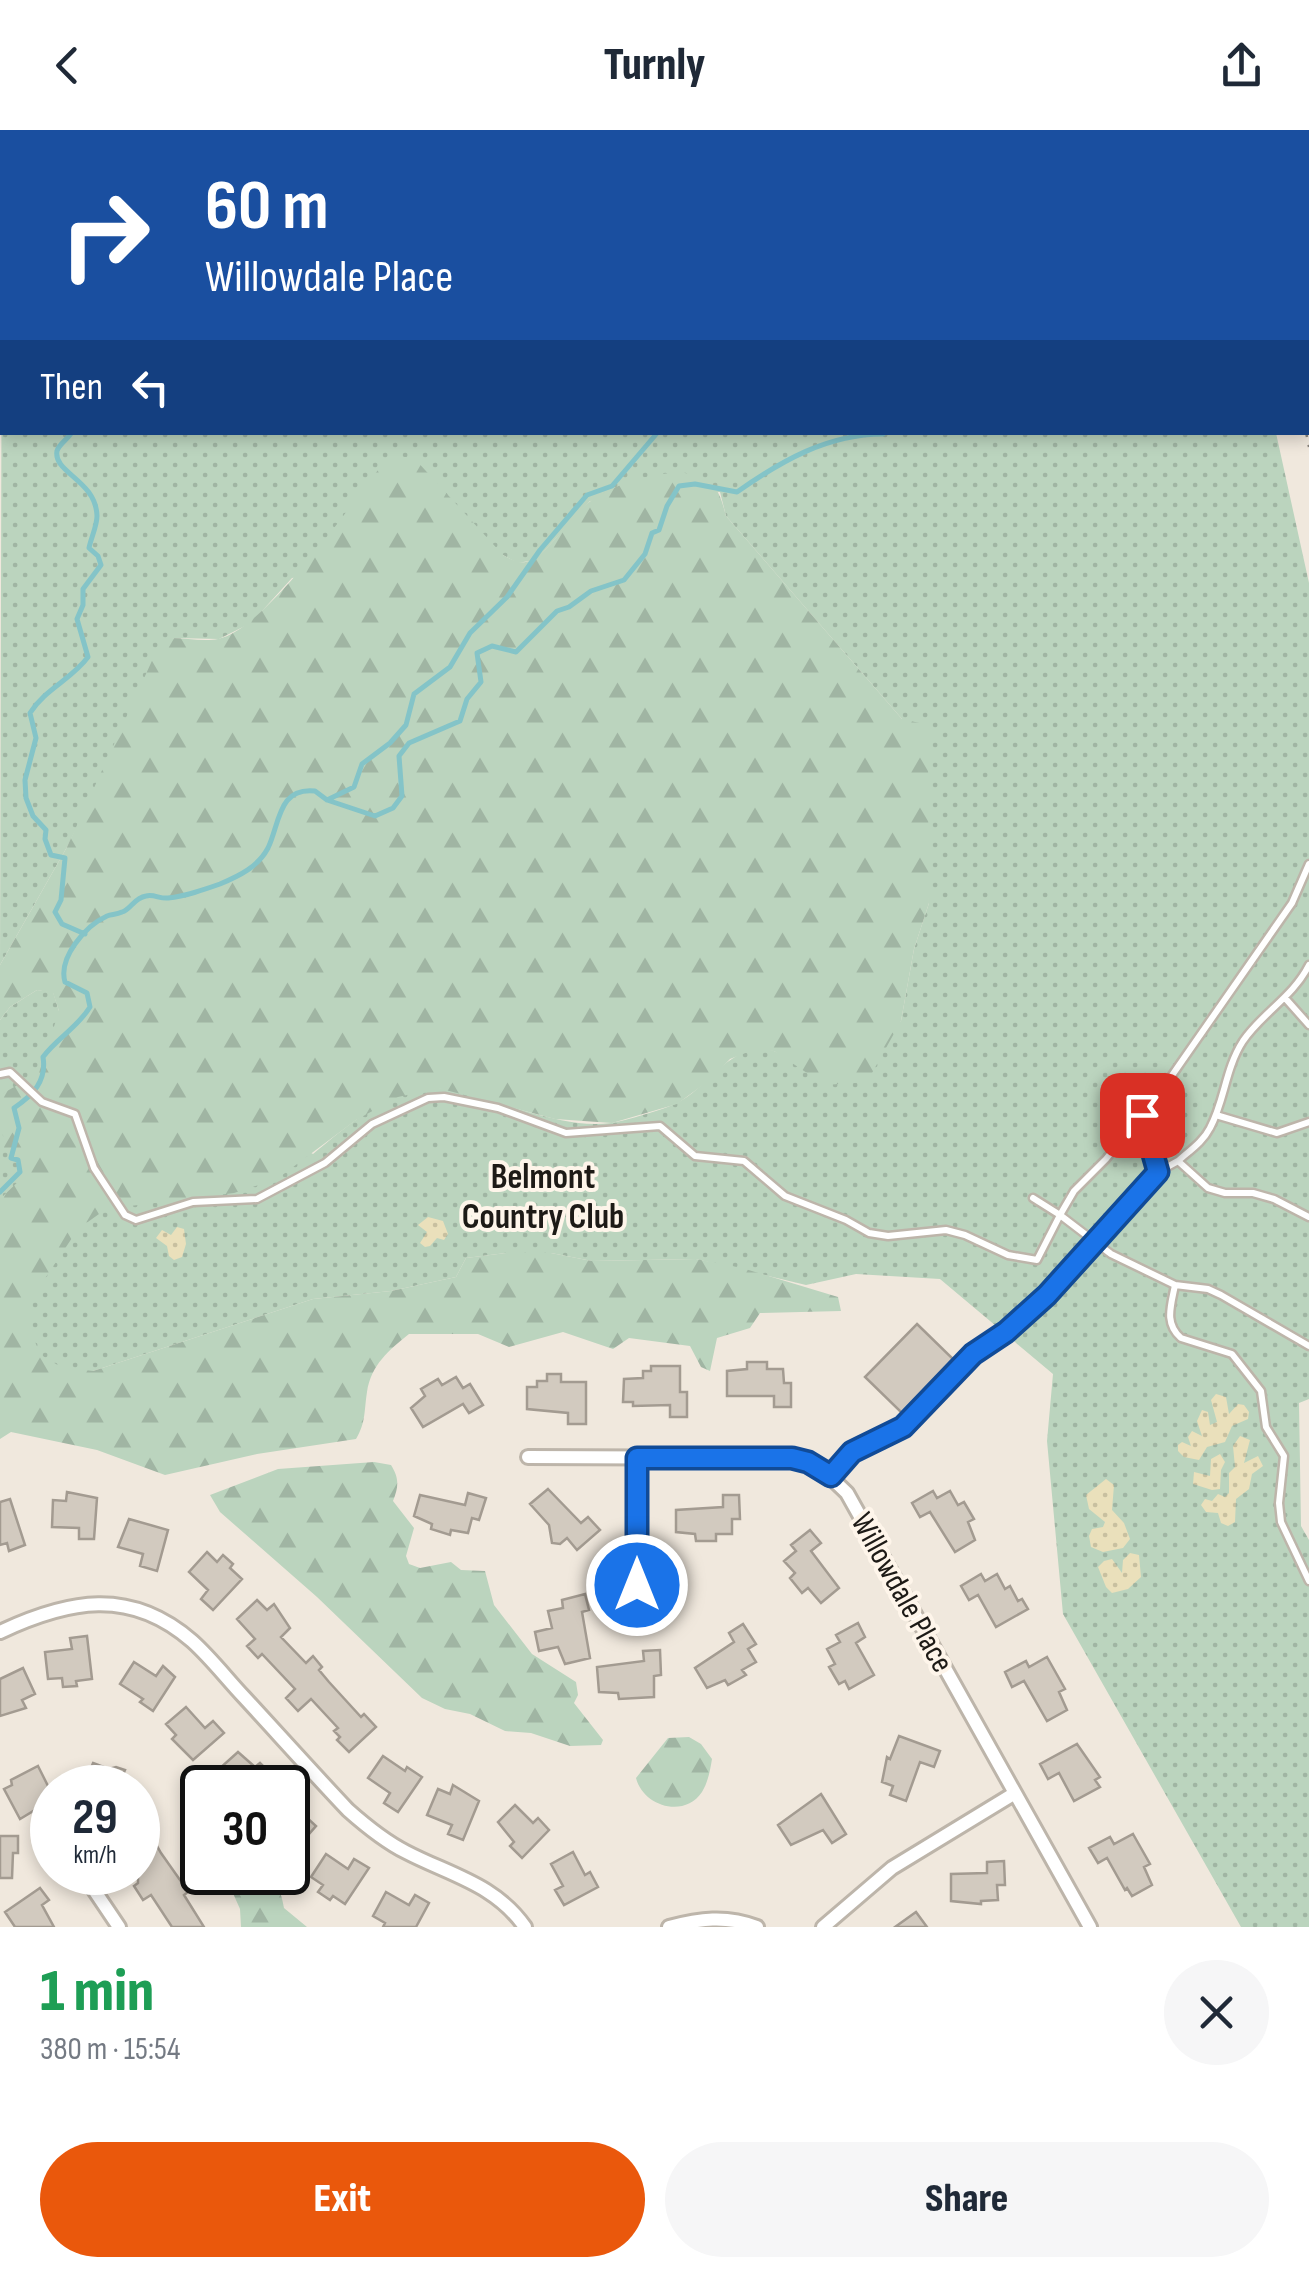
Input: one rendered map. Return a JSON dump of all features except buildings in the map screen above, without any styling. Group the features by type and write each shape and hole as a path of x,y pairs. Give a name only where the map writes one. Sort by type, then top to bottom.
{"street":[{"name":"Willowdale Place","path":"528,1457 792,1458 808,1462 831,1476 847,1493 866,1525 1090,1927"},
{"path":"637,1458 637,1585"},
{"path":"0,1632 42,1612 88,1604 110,1604 156,1617 194,1643 371,1830 402,1850 481,1885 499,1898 525,1927"},
{"path":"823,1927 892,1868 1015,1794"},
{"path":"97,1895 119,1927"},
{"path":"669,1927 707,1918 757,1927"}],"lane":[{"path":"0,1074 10,1072 42,1102 75,1114 94,1168 120,1209 136,1220 193,1202 257,1199 326,1163 372,1124 436,1097 498,1108 566,1133 660,1126 695,1156 744,1160 785,1196 869,1233 888,1236 946,1230 1008,1255 1037,1260 1074,1191 1142,1115 1302,888 1309,864"},
{"path":"831,1476 852,1452 903,1427 973,1354 1006,1332 1047,1295 1158,1172 1178,1161 1204,1138 1216,1115 1230,1064 1242,1042 1285,998 1309,966"},
{"path":"1285,998 1309,1026"},
{"path":"1142,1115 1158,1172"},
{"path":"1216,1115 1276,1133 1309,1122"},
{"path":"1178,1161 1208,1188 1225,1194 1253,1193 1274,1198 1309,1218"},
{"path":"1034,1198 1094,1244 1134,1268 1175,1286 1221,1295 1309,1346"},
{"path":"1175,1286 1170,1313 1170,1325 1175,1332 1182,1338 1232,1354 1261,1391 1266,1427 1284,1456 1281,1522 1309,1580"}],"green space":[{"path":"1,435 1276,435 1309,583 1309,1399 1299,1403 1301,1526 1309,1540 1309,1927 1241,1927 1063,1614 1047,1441 1053,1374 940,1279 856,1274 806,1285 696,1259 592,1261 551,1253 466,1258 456,1277 391,1291 313,1299 93,1371 0,1411 0,1020 10,1007 37,990 53,992 59,1011 313,1154 371,1110 421,1089 461,1091 548,1117 601,1124 677,1103 734,1058 759,1049 780,1054 826,1084 901,1021 914,949 929,903 902,719 726,516 720,492 590,501 536,560 517,563 503,555 292,578 251,623 219,639 172,638 67,847 0,965"},
{"path":"396,456 414,458 503,555 520,562 538,556 585,506 616,487 662,474 703,478 716,490 726,516 902,719 928,725 929,903 914,949 901,1021 867,1082 825,1085 774,1051 753,1050 730,1059 677,1104 612,1123 555,1119 438,1088 398,1097 356,1120 277,1179 234,1193 106,1209 78,1229 28,1304 30,1331 41,1355 61,1367 93,1371 313,1299 391,1291 456,1277 466,1258 506,1253 551,1253 592,1261 696,1259 742,1268 838,1297 841,1311 760,1313 750,1328 717,1338 710,1371 701,1367 690,1346 629,1338 613,1349 563,1332 509,1347 478,1334 409,1334 388,1352 372,1374 356,1439 257,1454 165,1475 97,1450 11,1432 0,1439 0,1199 22,1178 23,1157 4,1148 0,1095 39,1073 59,1011 53,993 37,990 10,1007 0,1020 0,965 67,847 156,652 171,638 218,639 259,613 306,564 382,465"},
{"path":"374,1462 391,1465 396,1474 393,1501 414,1528 406,1556 409,1564 420,1568 451,1562 461,1570 485,1571 494,1605 532,1654 576,1682 578,1695 574,1703 603,1740 601,1745 570,1746 531,1733 505,1731 422,1698 317,1597 220,1512 210,1495 278,1469"},
{"path":"689,1737 701,1744 712,1759 702,1792 685,1805 655,1802 640,1788 636,1778 668,1738"},
{"path":"234,1895 280,1895 284,1908 307,1927 241,1927"}],"sand":[{"path":"428,1217 443,1221 448,1234 444,1240 437,1238 425,1247 420,1243 427,1232 418,1225"},
{"path":"177,1227 184,1229 186,1244 182,1257 174,1260 167,1246 156,1238 162,1230 171,1235"},
{"path":"1216,1394 1226,1397 1229,1414 1238,1404 1244,1405 1248,1419 1232,1426 1225,1442 1207,1447 1199,1460 1184,1457 1178,1445 1182,1442 1191,1446 1188,1437 1192,1431 1202,1436 1197,1421 1202,1410 1208,1412 1210,1425 1217,1422 1211,1400"},
{"path":"1240,1436 1250,1440 1244,1463 1258,1456 1263,1466 1252,1474 1249,1489 1236,1499 1235,1522 1228,1526 1221,1523 1218,1513 1206,1512 1201,1505 1205,1499 1212,1501 1218,1494 1225,1497 1229,1493 1229,1473 1235,1467 1233,1446"},
{"path":"1220,1454 1225,1462 1220,1489 1193,1484 1194,1472 1210,1476 1211,1459"},
{"path":"1106,1479 1114,1485 1112,1510 1124,1523 1130,1539 1123,1548 1103,1552 1091,1547 1089,1536 1092,1529 1103,1527 1105,1522 1089,1509 1086,1495"},
{"path":"1130,1553 1139,1555 1141,1577 1128,1589 1112,1593 1098,1567 1112,1559 1122,1573 1123,1560"}],"waterway":[{"path":"69,435 58,448 58,459 95,504 97,520 89,548 101,565 83,589 83,605 77,619 88,657 30,713 36,738 25,780 26,798 33,816 46,830 51,855 65,858 61,900 55,912 62,924 85,934"},
{"path":"327,800 354,787 362,764 406,725 414,694 450,667 470,633 507,597 540,550 587,495 612,486 655,435"},
{"path":"0,1192 20,1172 18,1160 11,1158 19,1128 14,1108 37,1087 43,1073 43,1057 90,1007 87,993 65,982 64,973 69,953 90,927 125,911 142,897 188,894 247,870 268,848 287,801 303,791 315,791 327,800 375,816 393,808 402,796 399,756 409,743 460,721 467,699 481,682 477,653 492,646 516,652 557,611 591,591 624,580 645,554 652,533 659,530 679,486 695,484 737,492 806,451 863,435"}],"district":[{"name":"Belmont Country Club","path":"543,1196"}],"route":[{"path":"637,1585 637,1458 792,1458 808,1462 831,1476 852,1452 894,1434 973,1354 1006,1332 1047,1295 1158,1172 1142,1115"}]}
